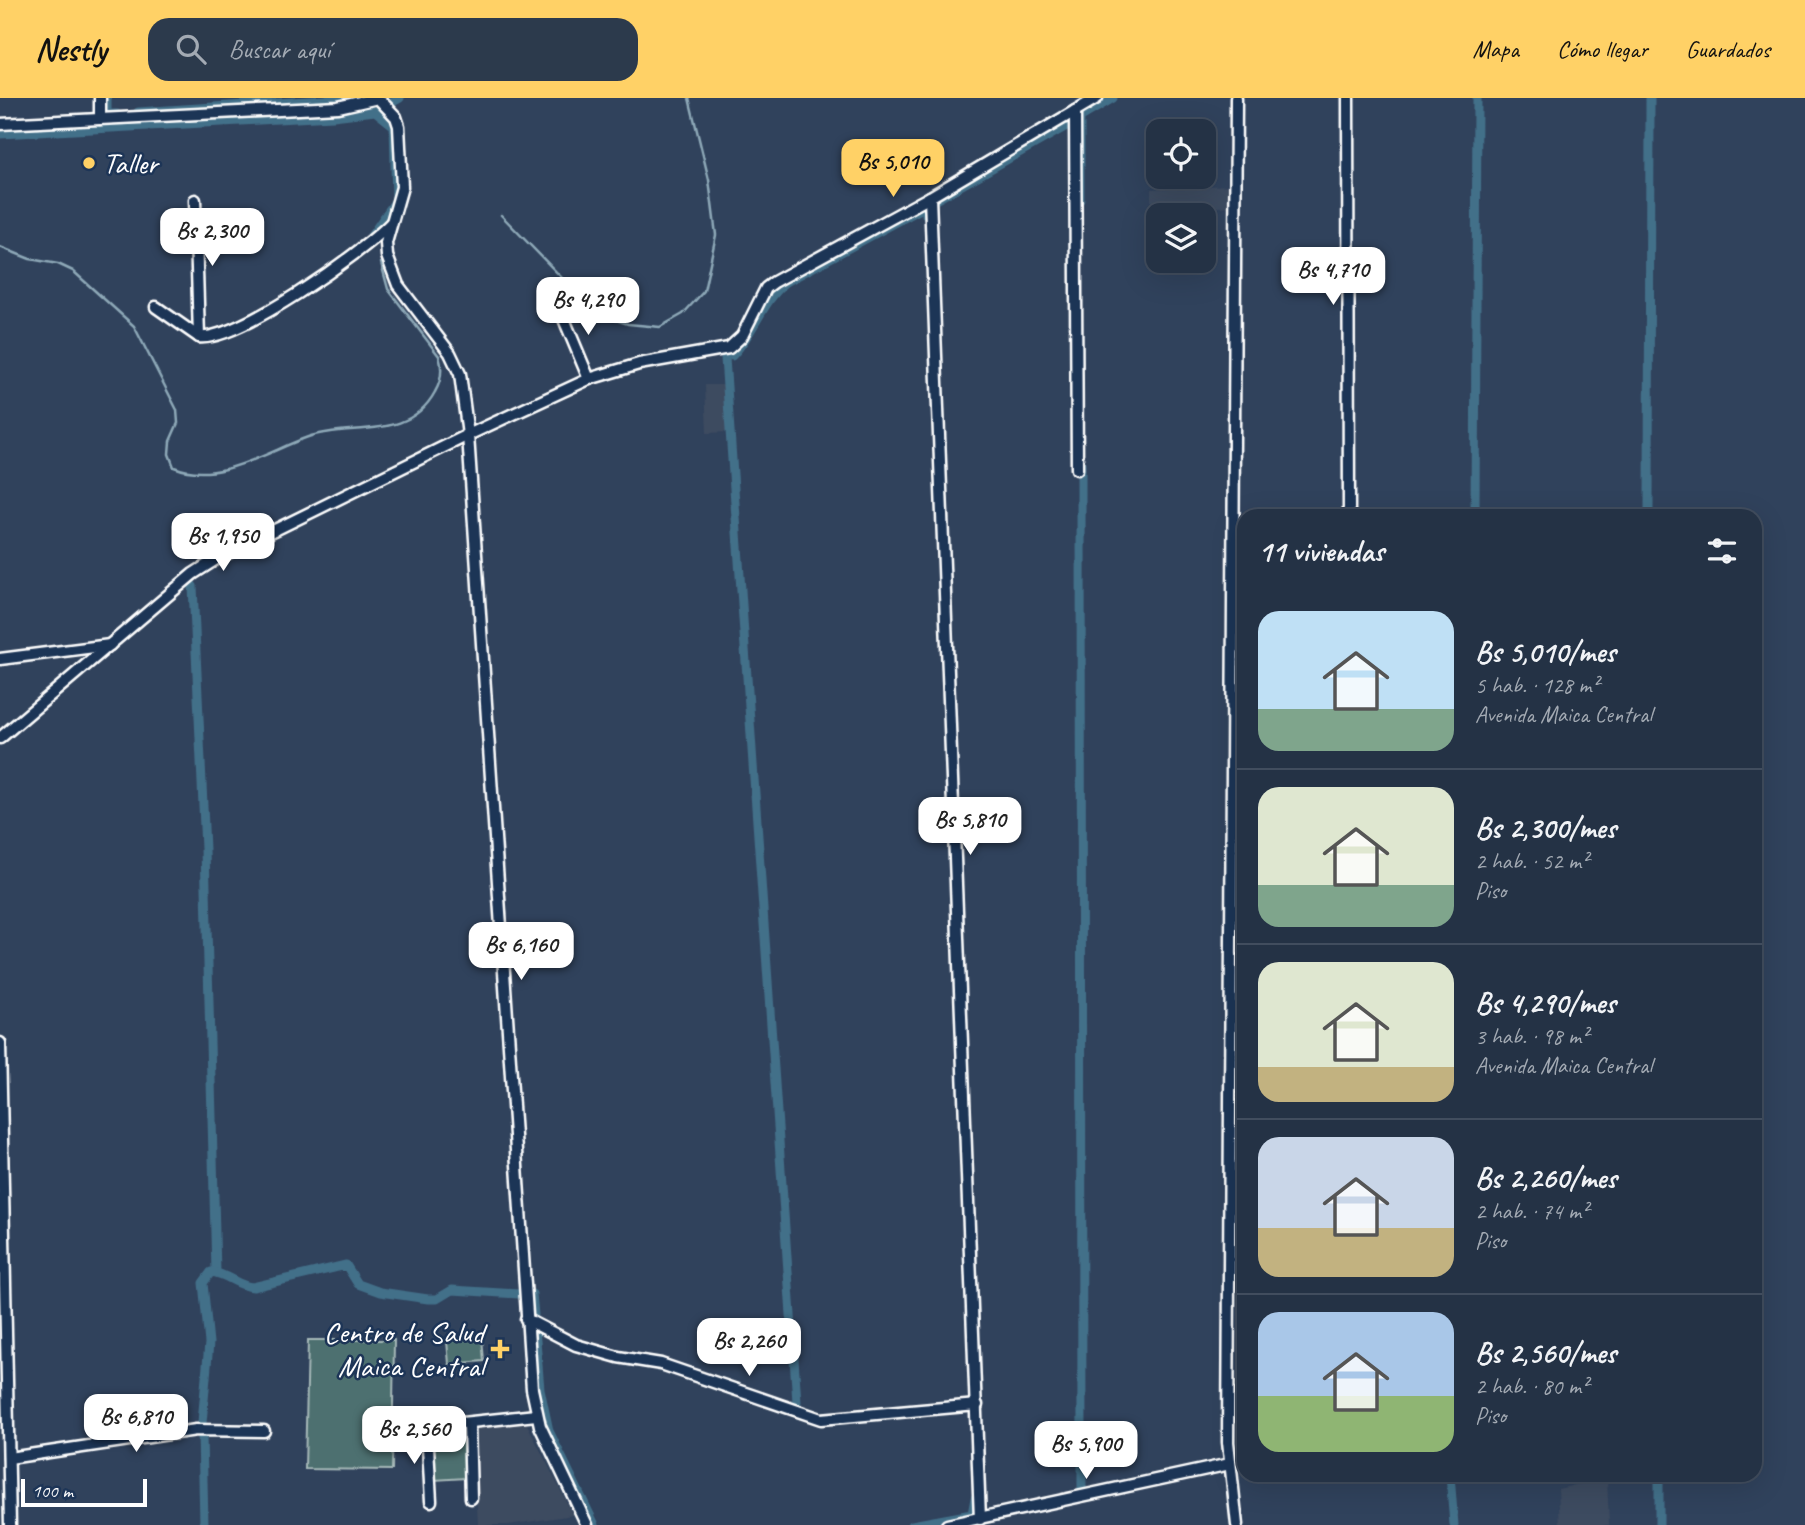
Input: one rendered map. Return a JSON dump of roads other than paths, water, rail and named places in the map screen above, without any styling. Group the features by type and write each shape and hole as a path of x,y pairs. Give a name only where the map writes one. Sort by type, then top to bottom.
{"street":[{"path":"100,98 100,119"},
{"path":"0,124 338,107 378,98 396,117 399,126 402,187 386,243 391,269 410,303 450,353 460,374 468,435 526,1319 536,1415 587,1525"},
{"path":"0,738 204,567 468,435 589,379 639,364 729,348 742,336 766,288 774,282 930,197 1097,98"},
{"path":"1236,98 1235,670 1228,1215 1230,1464 1237,1525"},
{"path":"1348,98 1349,509"},
{"path":"1075,111 1077,469"},
{"path":"930,197 981,1519"},
{"path":"195,200 199,337"},
{"path":"156,307 199,337 225,333 279,304 376,238 393,222"},
{"path":"559,307 589,379"},
{"path":"0,659 110,645"},
{"path":"0,1043 10,1525"},
{"path":"526,1319 576,1345 618,1357 661,1364 821,1419 977,1405"},
{"path":"396,1430 427,1429 536,1415"},
{"path":"469,1424 471,1498"},
{"path":"427,1429 431,1501"},
{"path":"9,1458 196,1430 264,1431"},
{"path":"947,1525 1230,1464"}],"waterway":[{"path":"107,98 107,114 117,114"},
{"path":"138,112 354,98"},
{"path":"391,103 400,98"},
{"path":"501,215 597,314 628,324 660,327 683,314 704,291 716,235 709,180 689,98"},
{"path":"1079,118 1113,98"},
{"path":"1475,509 1477,98"},
{"path":"1649,509 1650,98"},
{"path":"0,134 333,116 375,111 394,126 396,200 371,236"},
{"path":"1080,118 1080,200"},
{"path":"937,199 1070,124"},
{"path":"732,356 786,282 926,206 926,215"},
{"path":"0,247 73,271 134,326 177,410 178,423 170,441 169,454 174,467 208,472 243,464 308,437 394,424 410,418 424,408 439,383 439,356 388,289 381,263"},
{"path":"725,358 797,1402"},
{"path":"1081,463 1082,1492"},
{"path":"193,586 205,849 216,1272"},
{"path":"202,1423 209,1343 203,1283 211,1272 253,1287 346,1265 358,1284 380,1292 428,1299 437,1299 452,1290 519,1294"},
{"path":"532,1294 534,1315"},
{"path":"535,1329 540,1389 549,1431 595,1525"},
{"path":"202,1434 204,1525"},
{"path":"1451,1482 1454,1525"},
{"path":"1659,1482 1659,1525"},
{"path":"912,1525 972,1514 975,1498"}],"place":[{"name":"Taller","path":"89,163"},
{"name":"Centro de Salud Maica Central","path":"500,1349"}]}
